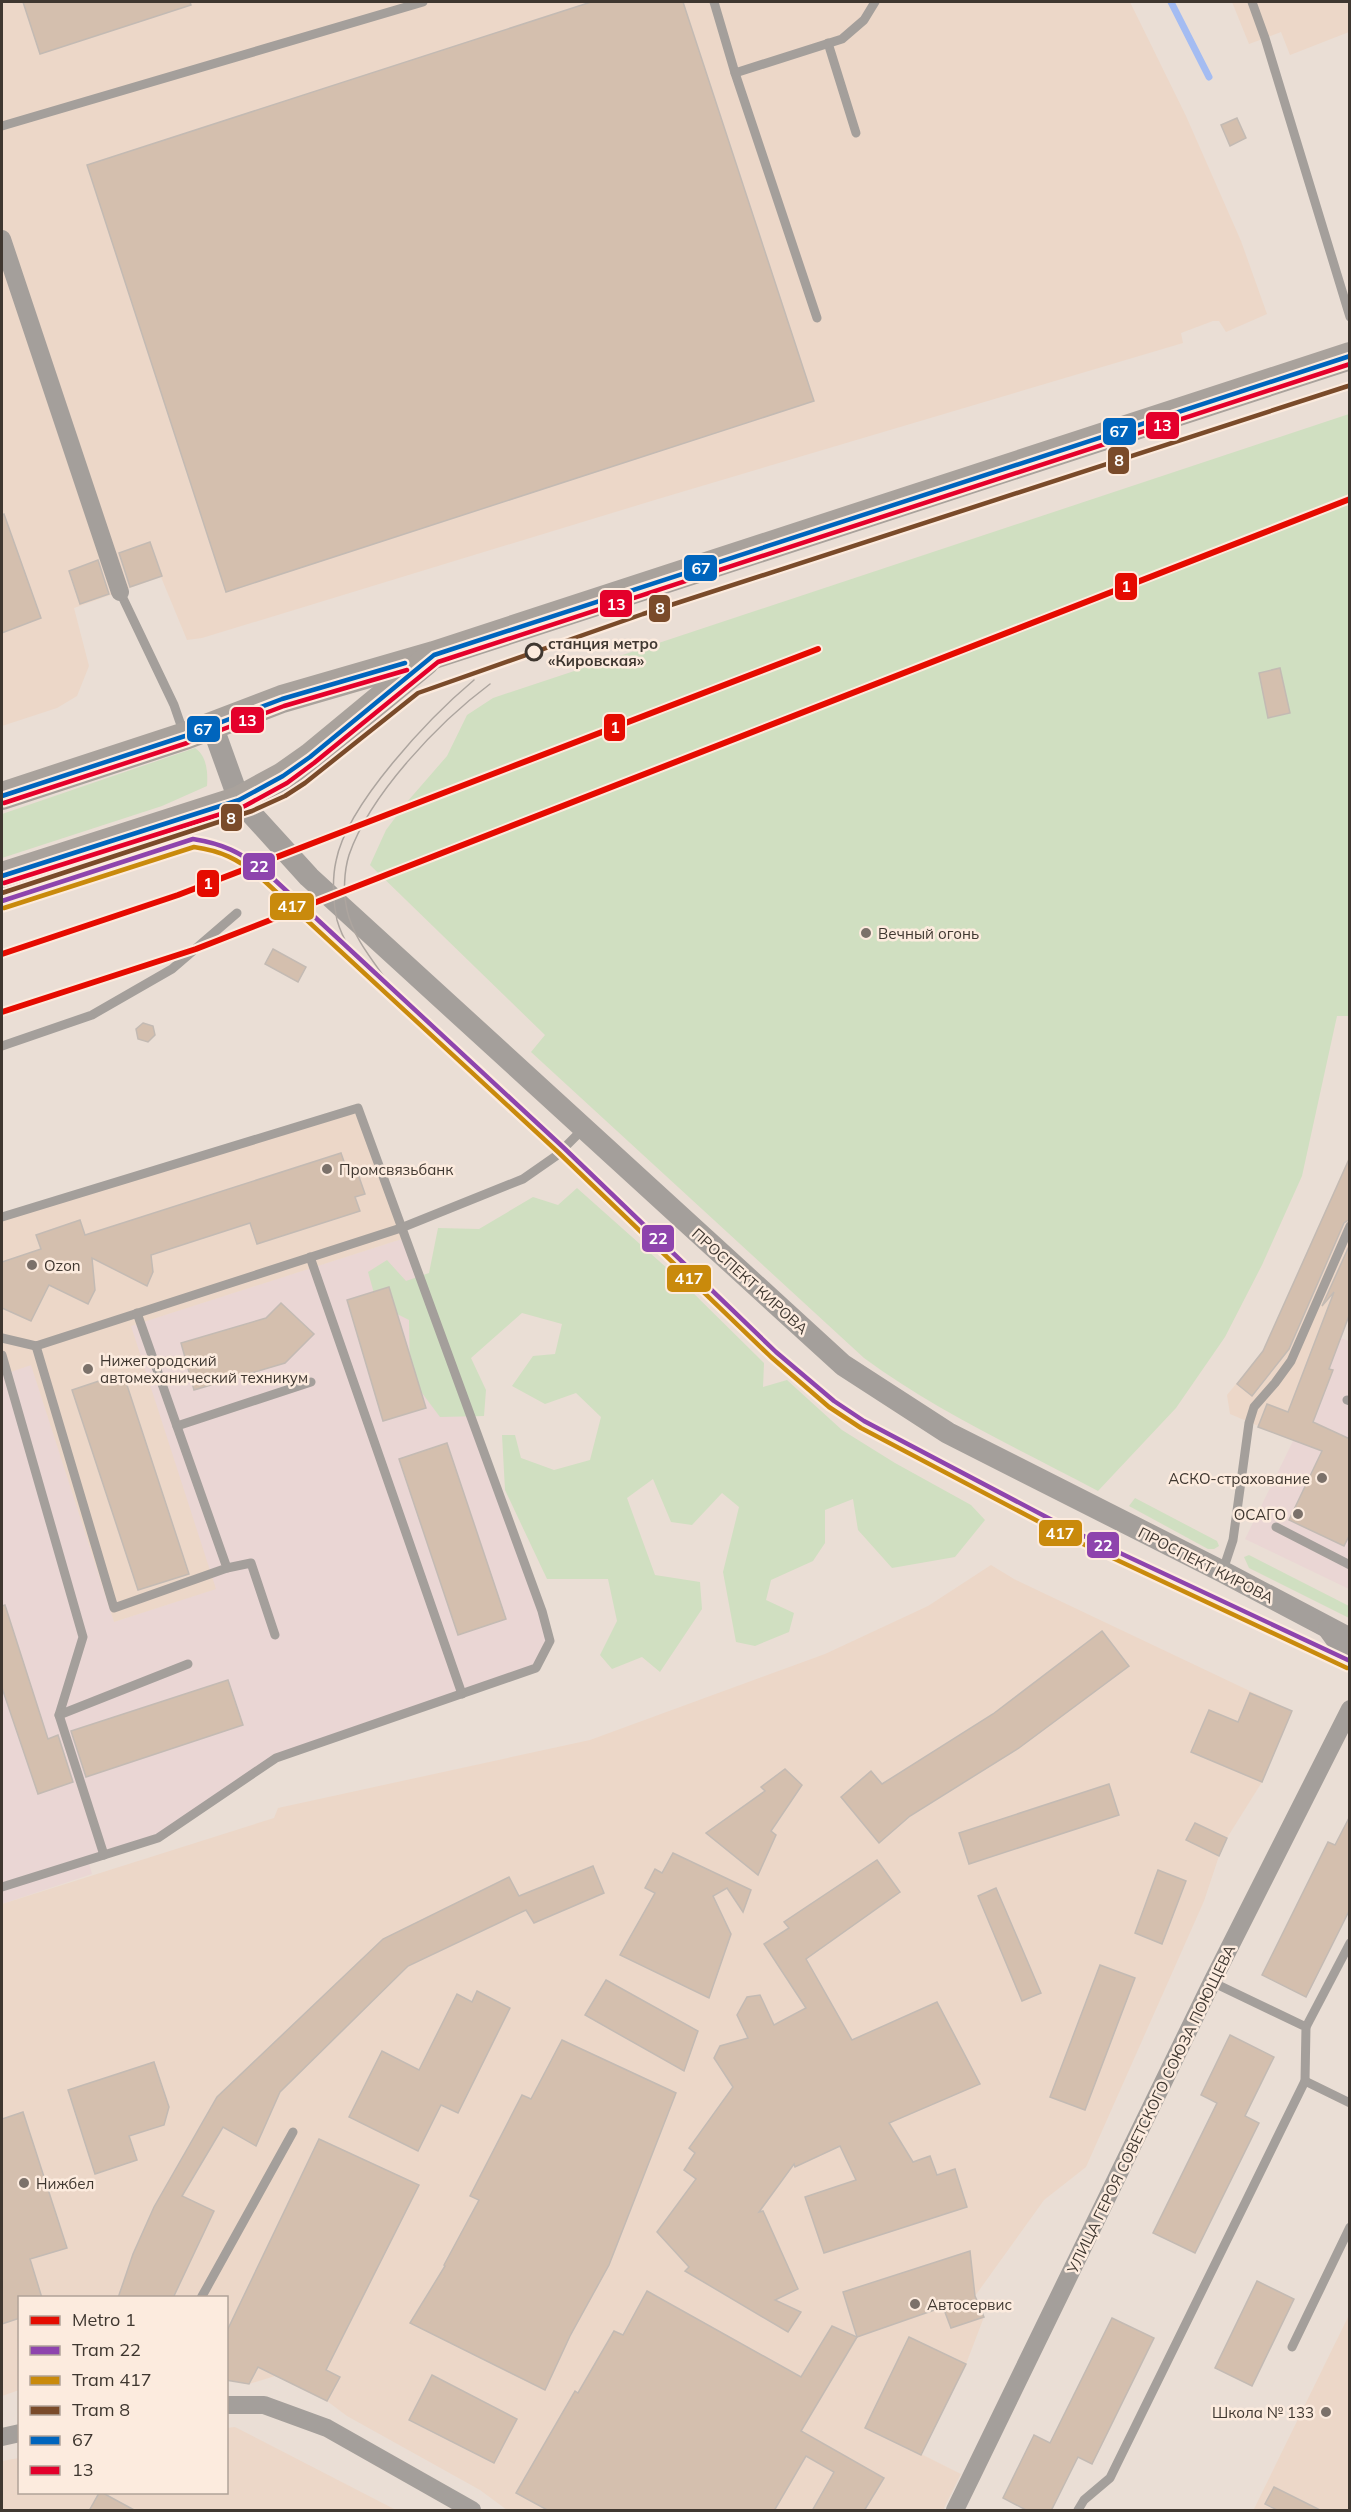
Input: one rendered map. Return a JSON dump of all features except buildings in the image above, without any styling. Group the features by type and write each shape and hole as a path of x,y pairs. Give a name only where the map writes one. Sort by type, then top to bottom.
{"main road":[{"path":"2,796 185,736 282,699 434,655 1350,356"},
{"path":"2,876 239,800 310,757 434,655"}],"street":[{"path":"2,239 120,592"},
{"name":"ПРОСПЕКТ КИРОВА","path":"212,725 239,800 309,877 843,1365 948,1433 1350,1639"},
{"name":"ПРОСПЕКТ КИРОВА","path":"1326,1625 1350,1658"},
{"name":"УЛИЦА ГЕРОЯ СОВЕТСКОГО СОЮЗА ПОЮЩЕВА","path":"958,2510 1212,1982 1350,1709"},
{"path":"228,2405 264,2405 327,2428 472,2511"},
{"path":"2,2437 18,2433"}],"lane":[{"path":"2,126 423,2"},
{"path":"714,2 735,73 817,318"},
{"path":"735,73 842,39 864,20 876,2"},
{"path":"1252,2 1350,317"},
{"path":"828,44 856,133"},
{"path":"120,592 174,705 185,736"},
{"path":"2,1046 92,1015 172,969 237,914"},
{"path":"2,1216 358,1108 542,1611 550,1641 536,1668 276,1758 158,1838 2,1887"},
{"path":"2,1338 36,1346 401,1228 523,1179 556,1156 584,1128"},
{"path":"1223,1572 1233,1540 1249,1423 1254,1407 1291,1361 1350,1226"},
{"path":"310,1257 462,1694"},
{"path":"137,1313 227,1568"},
{"path":"36,1346 114,1608 227,1568 251,1563 275,1635"},
{"path":"2,1355 83,1637 59,1715 104,1855"},
{"path":"177,1426 311,1382"},
{"path":"1276,1527 1350,1565"},
{"path":"59,1715 188,1664"},
{"path":"1078,2511 1084,2500 1110,2478 1305,2081 1306,2027 1350,1943"},
{"path":"1212,1982 1306,2027"},
{"path":"1305,2081 1350,2103"},
{"path":"202,2296 293,2132"},
{"path":"1292,2347 1350,2227"}],"shaded area":[{"path":"2,2 1130,2 1186,116 1241,241 1267,314 1226,332 1219,321 1213,321 1181,333 1183,343 202,638 187,640 161,577 74,608 89,666 77,696 57,708 2,726"},
{"path":"1232,2 1349,2 1349,32 1290,55 1281,32 1249,44"},
{"name":"Нижегородский автомеханический техникум","path":"358,1108 405,1238 131,1326 216,1589 114,1622 31,1365 2,1375 2,1217"},
{"path":"1349,1157 1349,1313 1329,1369 1333,1370 1317,1412 1311,1410 1299,1443 1230,1414 1227,1395 1263,1351"},
{"path":"405,1238 550,1641 536,1668 276,1758 158,1838 88,1860 92,1874 2,1904 2,1375 31,1364 114,1622 215,1589 130,1326"},
{"path":"1340,1338 1349,1341 1349,1589 1245,1539 1293,1441 1299,1442 1333,1370 1329,1369"},
{"path":"991,1565 1014,1579 1292,1711 1262,1782 1227,1838 1204,1901 1086,2167 1044,2200 975,2296 984,2317 966,2364 921,2454 961,2474 943,2510 507,2510 480,2490 347,2416 327,2401 275,2376 249,2384 228,2380 228,2296 18,2296 18,2390 2,2396 2,1904 274,1818 278,1808 590,1740 825,1654 928,1606"},
{"name":"Школа № 133","path":"1349,2315 1349,2510 1254,2509"},
{"path":"235,2427 396,2510 2,2510 2,2461 18,2458 18,2494 228,2494 228,2428"}],"green space":[{"path":"1349,414 1349,1016 1337,1016 1302,1176 1262,1265 1225,1337 1176,1408 1098,1491 949,1412 864,1358 531,1052 545,1035 370,865 386,830 447,756 467,715 493,698"},
{"path":"195,748 204,760 207,770 207,786 162,806 2,858 2,814"},
{"path":"577,1188 677,1277 764,1363 763,1387 787,1380 842,1430 895,1463 971,1505 985,1520 955,1557 892,1568 858,1530 853,1499 825,1510 825,1543 813,1561 771,1580 766,1600 794,1613 789,1632 755,1646 736,1642 723,1572 739,1507 722,1493 692,1525 671,1522 653,1479 627,1498 655,1575 700,1582 702,1609 660,1672 642,1657 612,1669 600,1655 617,1621 608,1579 547,1579 505,1490 502,1435 515,1435 521,1458 554,1470 590,1460 601,1417 576,1393 545,1404 512,1386 533,1356 555,1354 562,1324 522,1313 471,1358 486,1390 484,1416 440,1417 410,1377 409,1320 377,1304 368,1272 387,1260 406,1281 429,1273 438,1228 479,1229 533,1197 558,1205"},
{"path":"1135,1498 1217,1541 1219,1546 1208,1549 1129,1506"},
{"path":"1249,1555 1349,1606 1349,1618 1249,1568 1244,1557"}],"waterway":[{"path":"1171,2 1209,77"}],"tram line":[{"name":"8","path":"2,893 252,811 285,796 305,783 418,693 643,614 1348,386"},
{"path":"376,987 349,947 337,920 334,875 343,838 373,788 393,763 435,716 474,680"},
{"path":"390,985 365,949 350,920 345,889 349,855 359,832 389,784 449,718 490,684"},
{"name":"22","path":"2,901 193,839 214,843 239,854 264,870 564,1148 776,1352 834,1401 864,1421 1071,1530 1350,1661"},
{"name":"417","path":"4,908 194,847 221,853 236,860 259,876 559,1153 771,1357 829,1407 861,1428 1068,1537 1347,1668"}],"metro line":[{"name":"1","path":"2,1012 196,949 1350,499"},
{"name":"1","path":"2,954 178,895 818,649"}],"transit line":[{"name":"67","path":"2,876 239,800 283,776 310,757 434,655 1350,356"},
{"name":"13","path":"4,883 243,807 287,783 314,763 438,662 1350,364"},
{"name":"67","path":"2,796 185,736 282,699 405,663"},
{"name":"13","path":"4,803 187,743 284,706 407,670"}],"place":[{"name":"станция метро «Кировская»","path":"534,652"},
{"name":"Вечный огонь","path":"866,933"},
{"name":"Промсвязьбанк","path":"327,1169"},
{"name":"Ozon","path":"32,1265"},
{"name":"Нижегородский автомеханический техникум","path":"88,1369"},
{"name":"АСКО-страхование","path":"1322,1478"},
{"name":"ОСАГО","path":"1298,1514"},
{"name":"Нижбел","path":"24,2183"},
{"name":"Автосервис","path":"915,2304"},
{"name":"Школа № 133","path":"1326,2412"}]}
